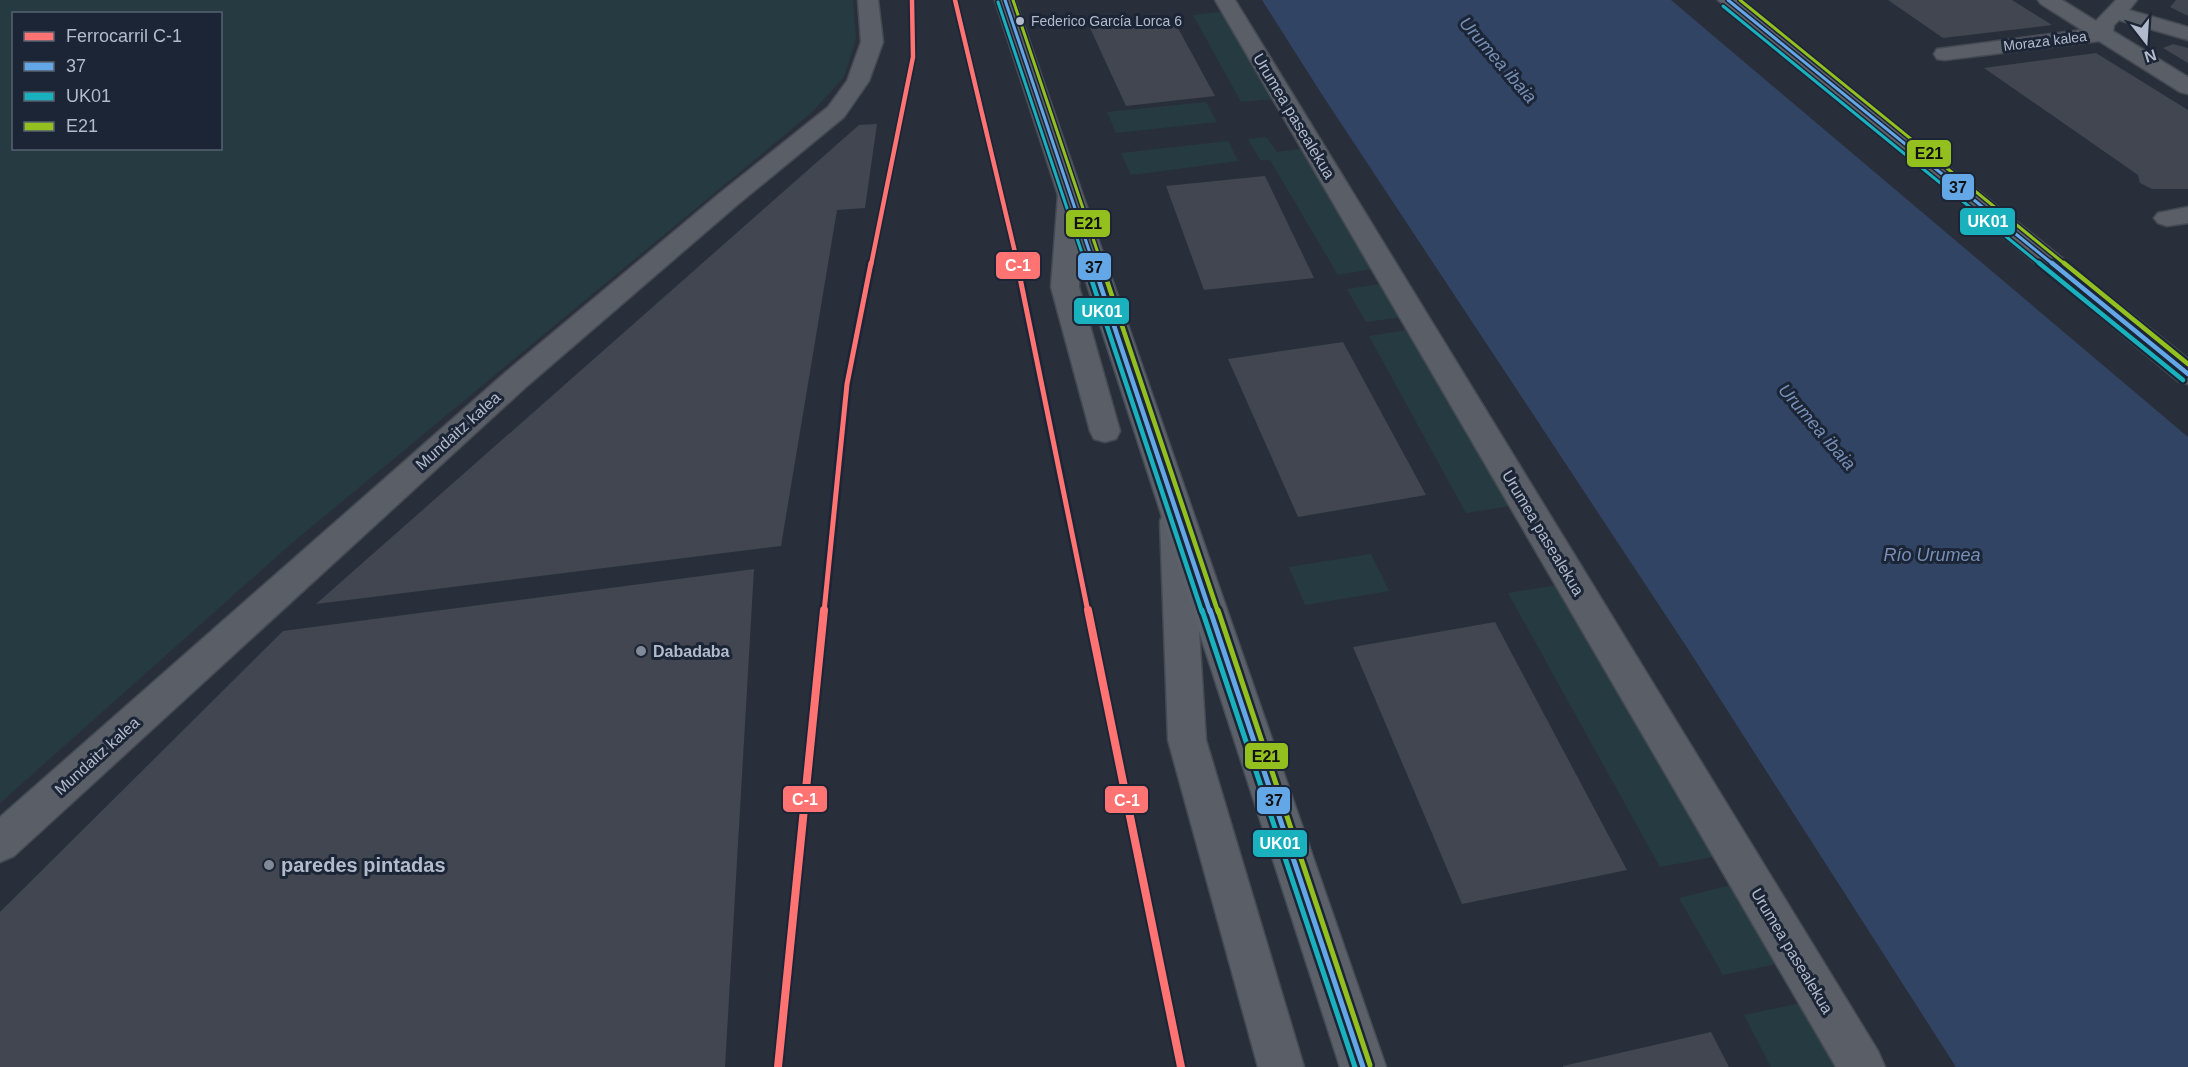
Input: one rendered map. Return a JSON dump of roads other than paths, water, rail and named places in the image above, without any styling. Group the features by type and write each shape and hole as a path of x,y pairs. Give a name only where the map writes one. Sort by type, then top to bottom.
{"main road":[{"path":"1005,0 1363,1067"},
{"path":"1728,0 2188,374"}],"street":[{"name":"Mundaitz kalea","path":"0,843 325,549 636,274 836,112 858,81 872,42 868,0"},
{"name":"Urumea pasealekua","path":"1225,0 1862,1067"},
{"path":"2048,0 2188,87"},
{"path":"2121,6 2188,34"},
{"name":"Moraza kalea","path":"1945,54 2102,34 2104,24 2121,6"},
{"path":"1070,195 1065,286 1076,333 1105,431"},
{"path":"1175,507 1187,740 1281,1067"}],"water":[{"name":"Río Urumea","path":"1262,0 1671,0 2188,437 2188,1067 1956,1067 1688,649"}],"rail line":[{"name":"C-1","path":"778,1067 847,384 913,57 912,0"},
{"name":"C-1","path":"955,0 1017,262 1181,1067"}],"place":[{"name":"Federico García Lorca 6","path":"1020,21"},
{"name":"Dabadaba","path":"641,651"},
{"name":"paredes pintadas","path":"269,865"}],"water label":[{"name":"Urumea ibaia","path":"1498,60"},
{"name":"Urumea ibaia","path":"1817,427"}]}
